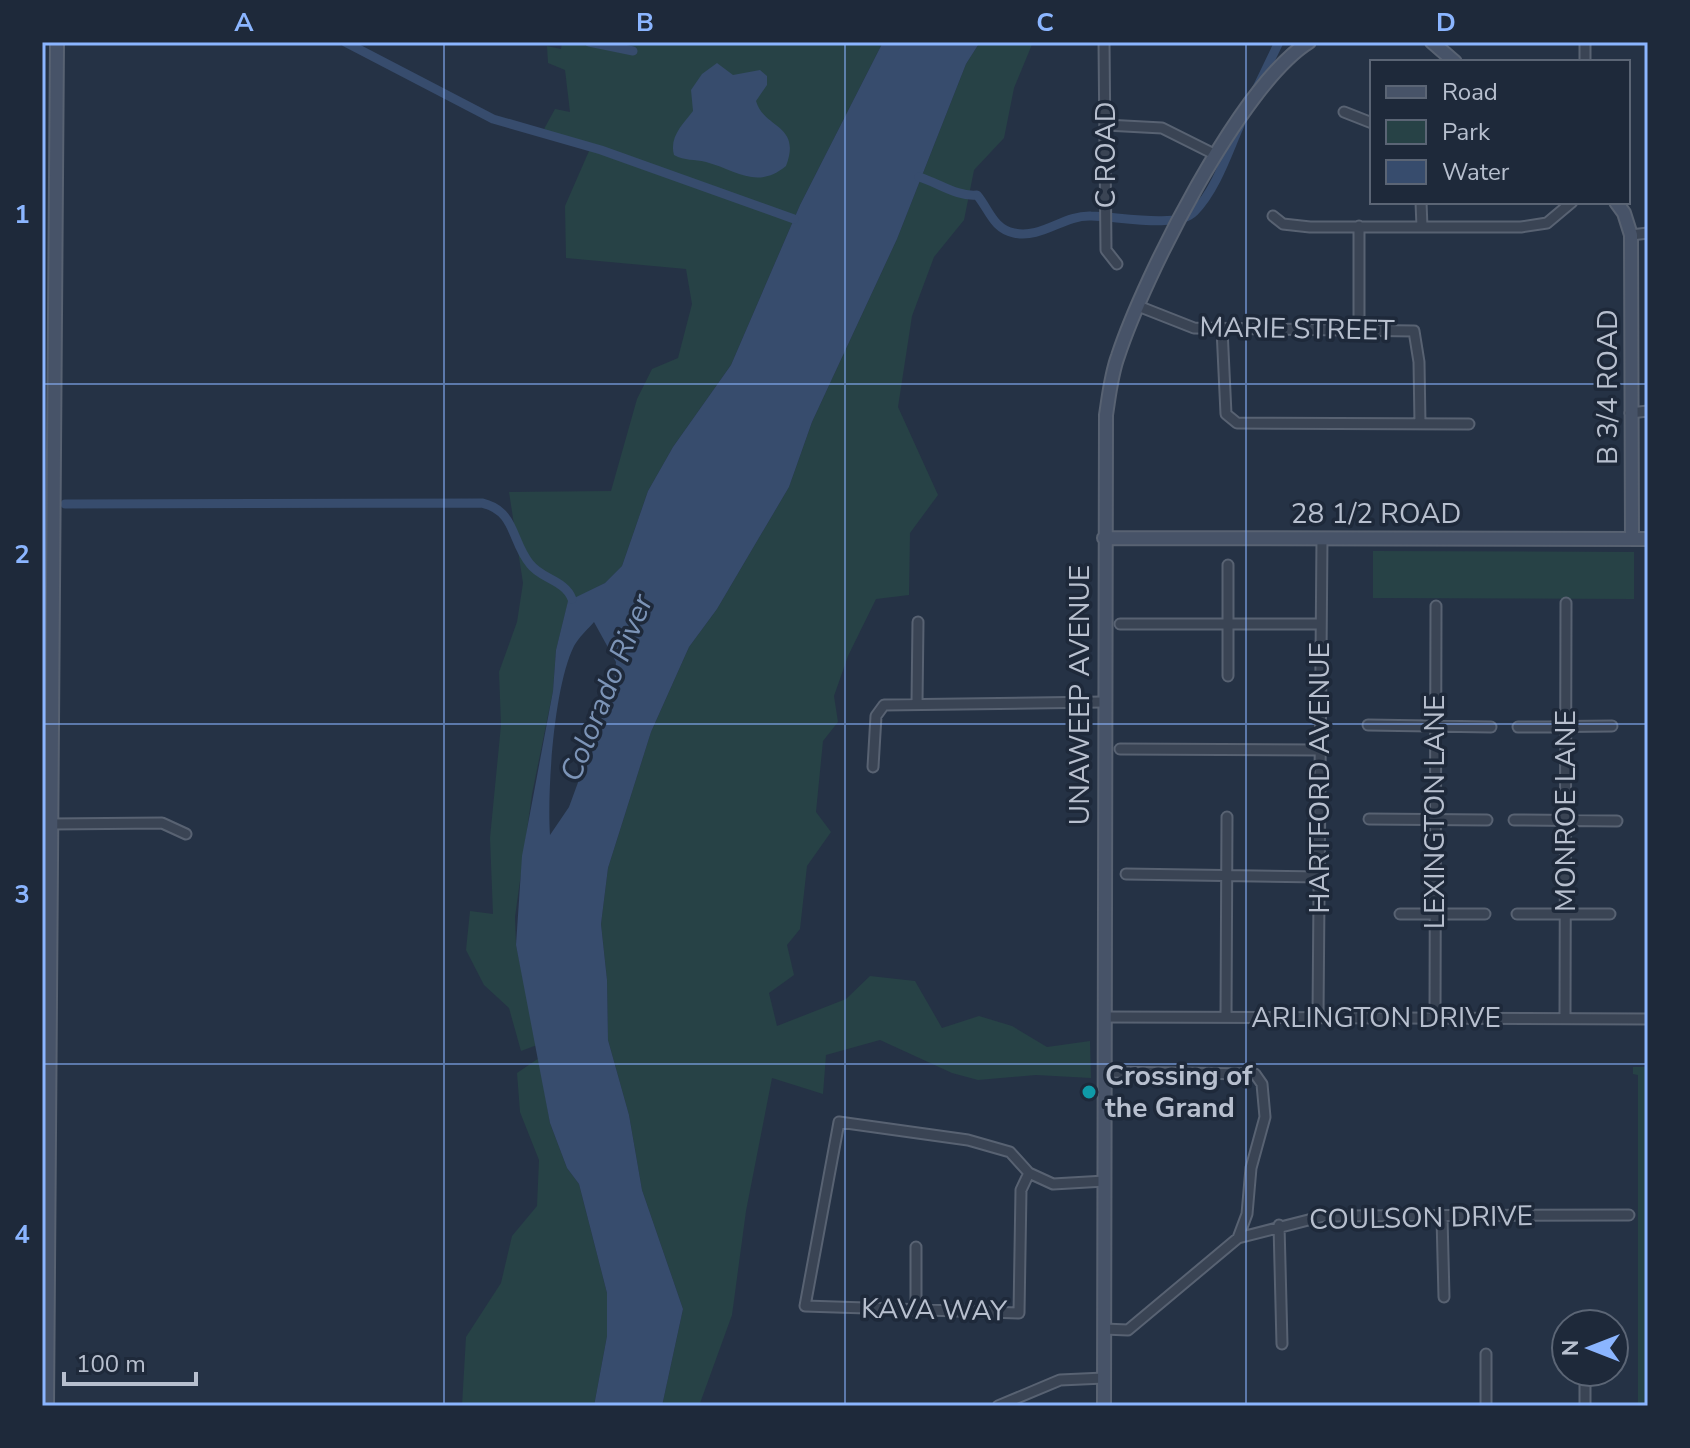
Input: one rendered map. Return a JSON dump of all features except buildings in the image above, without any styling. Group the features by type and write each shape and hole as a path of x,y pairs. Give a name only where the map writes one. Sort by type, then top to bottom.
{"street":[{"path":"47,1406 57,42"},
{"name":"C ROAD","path":"1104,42 1106,250 1117,264"},
{"name":"UNAWEEP AVENUE","path":"1104,1406 1103,702 1106,415 1117,359 1138,306 1216,155 1267,81 1309,42"},
{"path":"1432,42 1453,60"},
{"path":"1344,112 1370,122"},
{"path":"1106,125 1162,128 1216,155"},
{"path":"1421,204 1422,227"},
{"path":"1273,216 1283,224 1521,227 1547,223 1570,204"},
{"path":"1617,204 1631,235 1648,233"},
{"path":"1359,226 1359,329"},
{"name":"B 3/4 ROAD","path":"1631,235 1632,539"},
{"name":"MARIE STREET","path":"1138,306 1181,326 1414,331 1418,341 1420,424"},
{"path":"1222,329 1224,400 1231,420 1469,424"},
{"path":"1630,413 1648,411"},
{"name":"28 1/2 ROAD","path":"1104,538 1648,539"},
{"name":"HARTFORD AVENUE","path":"1318,1017 1322,538"},
{"path":"1228,565 1228,676"},
{"name":"MONROE LANE","path":"1565,1018 1566,603"},
{"name":"LEXINGTON LANE","path":"1435,1018 1436,606"},
{"path":"917,703 918,622"},
{"path":"1120,624 1321,624"},
{"path":"873,767 879,710 889,704 1103,702"},
{"path":"1368,725 1491,727"},
{"path":"1518,727 1612,726"},
{"path":"1120,749 1320,750"},
{"path":"1226,1017 1227,817"},
{"path":"1369,819 1487,820"},
{"path":"1514,820 1617,821"},
{"path":"51,824 162,823 186,834"},
{"path":"1126,874 1320,877"},
{"path":"1400,914 1485,914"},
{"path":"1517,914 1610,914"},
{"name":"ARLINGTON DRIVE","path":"1104,1017 1648,1019"},
{"path":"1104,1072 1255,1074 1262,1084 1267,1103 1251,1168 1247,1214 1238,1238"},
{"name":"KAVA WAY","path":"839,1122 968,1140 1010,1152 1029,1173 1021,1190 1019,1313 805,1306 839,1122"},
{"path":"1029,1173 1053,1184 1105,1181"},
{"name":"COULSON DRIVE","path":"1104,1329 1128,1330 1238,1238 1279,1225 1324,1216 1629,1215"},
{"path":"1442,1217 1444,1297"},
{"path":"1279,1225 1282,1344"},
{"path":"916,1247 916,1312"},
{"path":"1486,1354 1486,1406"},
{"path":"998,1406 1060,1380 1104,1378"}],"green space":[{"path":"562,42 883,42 800,205 731,365 673,447 648,491 622,566 605,583 568,602 556,650 553,691 532,794 515,917 516,945 537,1045 521,1051 509,1008 484,985 466,950 470,911 493,914 490,838 501,725 499,672 517,622 523,583 509,492 611,491 637,399 652,369 678,358 692,304 686,269 566,258 565,206 589,151 544,129 555,109 570,112 565,70 548,63 547,46 561,49"},
{"path":"980,42 1033,42 1014,88 1004,138 974,170 964,220 934,257 912,316 898,407 938,495 910,533 909,595 876,599 848,656 834,696 838,722 823,741 816,812 831,832 807,866 800,929 787,945 794,975 769,993 777,1026 846,999 870,976 915,981 942,1028 979,1016 1012,1026 1047,1047 1090,1041 1091,1078 1036,1075 978,1080 952,1073 880,1040 826,1055 823,1094 772,1078 746,1211 732,1315 699,1406 662,1406 683,1309 642,1190 629,1115 608,1040 607,980 601,924 608,868 651,732 689,647 717,609 789,487 812,422 897,239 966,64"},
{"path":"1373,551 1634,552 1634,599 1373,598"},
{"path":"539,1058 550,1123 567,1168 579,1184 607,1293 607,1336 594,1406 462,1406 466,1337 501,1283 512,1236 537,1206 539,1160 520,1112 517,1073"},
{"path":"1633,1067 1648,1067 1648,1406 1638,1406 1638,1075 1633,1074"}],"water":[{"path":"883,42 980,42 966,64 897,239 812,422 789,487 717,609 689,647 651,732 608,868 601,924 607,980 608,1040 629,1115 642,1190 683,1309 662,1406 594,1406 607,1336 607,1293 579,1184 567,1168 550,1123 516,945 522,856 553,691 556,650 568,601 605,583 622,566 648,491 673,447 731,365 800,205","holes":["594,622 616,662 614,684 569,807 550,835 551,766 561,686 574,646"]},
{"path":"717,63 733,75 760,70 767,76 767,85 756,101 766,117 786,134 790,152 786,166 775,173 765,177 746,176 674,155 675,137 693,111 691,90 702,74"}],"waterway":[{"path":"345,42 493,119 601,150 794,219"},
{"path":"589,42 633,51"},
{"path":"1256,90 1279,42"},
{"path":"919,177 955,192 977,195 996,223 1014,233 1034,233 1071,219 1091,216 1175,220 1194,212 1209,193 1240,125"},
{"path":"65,504 482,503 501,513 530,564 564,588 572,599"}],"place":[{"name":"Crossing of the Grand","path":"1089,1092"}],"water label":[{"name":"Colorado River","path":"607,688"}]}
